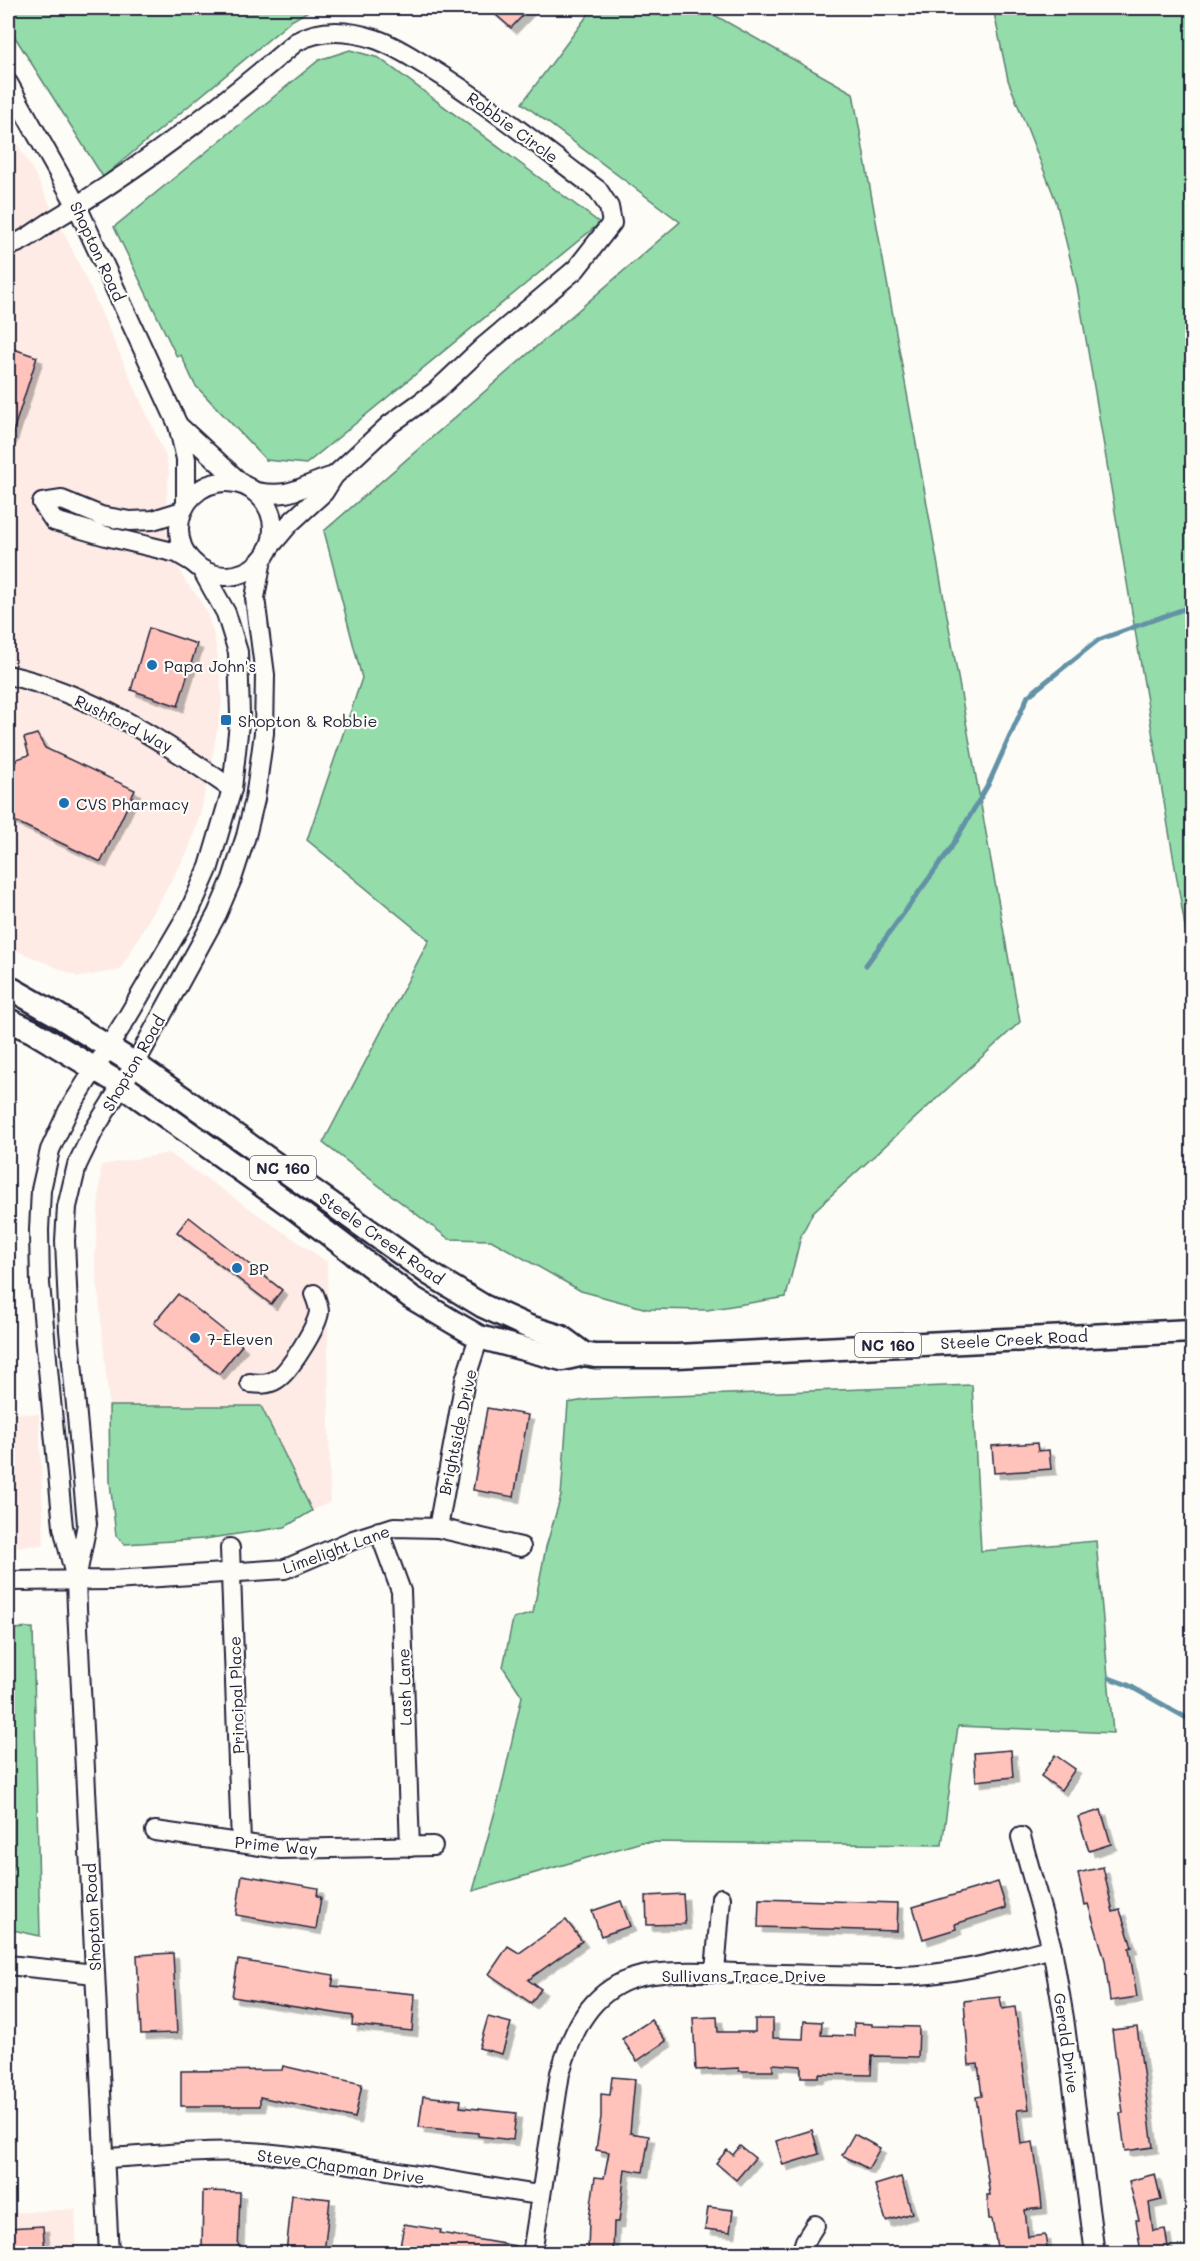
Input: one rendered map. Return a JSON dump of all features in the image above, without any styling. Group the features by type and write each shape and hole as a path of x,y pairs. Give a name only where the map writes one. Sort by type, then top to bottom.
{"main road":[{"name":"Steele Creek Road","path":"8,987 54,1012 135,1064 430,1274 483,1306 529,1327 561,1337 584,1354"},
{"name":"Steele Creek Road","path":"8,1020 32,1031 122,1085 297,1210 411,1297 479,1337 562,1359 584,1354 677,1356 1192,1331"}],"street":[{"name":"Robbie Circle","path":"78,206 117,180 216,106 296,42 308,36 330,31 368,37 397,48 447,79 598,190 609,207 612,223 576,269 482,348 435,392 389,425 334,476 324,492 290,523 265,554"},
{"name":"Shopton Road","path":"8,83 78,206 178,425 186,459 184,507"},
{"path":"8,246 78,206"},
{"name":"Shopton Road","path":"178,425 249,488"},
{"name":"Robbie Circle","path":"249,488 272,495 288,495 317,481 334,476"},
{"path":"228,481 249,488 265,502 272,516 273,532 265,554 249,570 233,576 219,576 177,553 54,521 42,503 62,500 101,516 130,521 153,520 184,507 202,489 214,483 228,481"},
{"path":"184,507 179,526 181,542 198,566"},
{"name":"Shopton Road","path":"76,1580 87,1524 69,1330 65,1241 67,1207 77,1165 94,1130 135,1064 217,914 232,879 248,827 261,768 264,733 265,675 255,598 265,554"},
{"name":"Shopton Road","path":"109,2253 76,1580 63,1527 40,1284 39,1230 42,1190 50,1150 68,1111 109,1047 189,910 209,867 232,789 240,714 238,652 226,613 198,566"},
{"name":"Rushford Way","path":"8,675 43,684 113,714 179,752 232,789"},
{"path":"250,1383 263,1385 278,1379 285,1371 310,1336 319,1311 314,1294"},
{"name":"Brightside Drive","path":"438,1528 465,1380 479,1337"},
{"name":"Limelight Lane","path":"8,1581 231,1574 285,1569 394,1527 438,1528 521,1546"},
{"name":"Lash Lane","path":"379,1531 401,1591 410,1847"},
{"name":"Principal Place","path":"230,1548 241,1843"},
{"name":"Prime Way","path":"154,1831 281,1849 433,1846"},
{"name":"Gerald Drive","path":"1021,1837 1052,1948 1065,2018 1095,2253"},
{"path":"715,1972 721,1898"},
{"name":"Sullivans Trace Drive","path":"532,2253 560,2073 576,2027 591,2006 605,1993 623,1982 645,1975 715,1972 906,1976 952,1972 1052,1948"},
{"path":"8,1965 95,1974"},
{"name":"Steve Chapman Drive","path":"104,2158 262,2153 540,2195"},
{"path":"801,2253 815,2225"}],"shaded area":[{"path":"8,128 36,176 82,270 166,457 169,473 166,503 168,539 184,580 199,598 207,613 214,636 220,671 222,702 217,731 201,812 188,851 120,970 79,977 8,947"},
{"path":"169,1153 327,1262 330,1502 312,1511 261,1406 109,1406 95,1257 101,1165"},
{"path":"8,1367 9,1413 39,1414 44,1545 8,1547"},
{"path":"75,2209 77,2253 8,2254 8,2213"}],"green space":[{"path":"8,8 309,8 310,10 291,21 103,177 8,26"},
{"path":"593,8 702,8 853,93 1020,1022 813,1212 801,1236 786,1297 707,1310 647,1309 581,1291 491,1240 449,1239 323,1143 429,940 307,840 362,678 324,531 680,222 522,103"},
{"path":"993,8 1192,8 1192,968 1077,286 1056,201 1008,80"},
{"path":"350,50 379,58 600,223 306,464 266,460 195,385 181,355 177,357 114,227 319,60"},
{"path":"972,1385 981,1551 1096,1541 1113,1733 958,1726 942,1845 642,1842 473,1891 501,1790 522,1696 503,1667 513,1619 533,1613 546,1547 561,1496 568,1403 591,1399"},
{"path":"109,1406 261,1406 312,1511 285,1527 204,1539 125,1544 116,1536 110,1482"},
{"path":"33,1628 40,1936 8,1929 8,1629"}],"building":[{"path":"488,8 530,8 511,28"},
{"path":"8,347 37,357 11,438 8,438"},
{"path":"149,628 197,644 178,706 131,690"},
{"path":"37,734 45,748 135,790 101,862 8,818 8,779 17,759 29,755 24,738"},
{"path":"189,1217 282,1290 271,1304 177,1232"},
{"path":"178,1294 242,1345 219,1374 154,1323"},
{"path":"487,1408 528,1415 514,1497 473,1490"},
{"path":"1037,1443 1038,1451 1049,1450 1051,1469 994,1473 992,1446"},
{"path":"1011,1750 1013,1777 976,1781 974,1753"},
{"path":"1055,1755 1075,1769 1061,1790 1041,1776"},
{"path":"1101,1810 1111,1844 1089,1851 1078,1817"},
{"path":"1103,1867 1113,1912 1120,1910 1132,1947 1129,1948 1137,1997 1110,2001 1105,1960 1088,1904 1085,1905 1078,1873"},
{"path":"242,1875 318,1888 317,1896 321,1897 316,1929 236,1915"},
{"path":"998,1882 1006,1908 955,1924 956,1929 923,1939 913,1907"},
{"path":"683,1894 685,1924 647,1925 646,1896"},
{"path":"759,1899 898,1903 897,1931 758,1927"},
{"path":"621,1901 630,1926 601,1936 592,1911"},
{"path":"566,1920 582,1941 528,1980 541,1989 531,2003 489,1974 508,1946 519,1953"},
{"path":"173,1953 177,2033 141,2034 137,1955"},
{"path":"238,1960 334,1975 332,1986 415,1994 412,2031 352,2025 353,2016 232,1997"},
{"path":"1000,1997 1002,2009 1015,2007 1029,2109 1017,2110 1021,2144 1033,2142 1041,2197 1042,2208 1025,2210 1028,2237 1045,2235 1048,2253 998,2253 992,2219 989,2219 987,2195 990,2195 976,2097 982,2096 978,2064 969,2065 964,2001"},
{"path":"488,2017 511,2023 502,2054 479,2048"},
{"path":"717,2017 718,2032 755,2032 755,2019 773,2019 773,2038 803,2039 804,2021 822,2022 821,2035 854,2036 854,2023 872,2024 872,2026 919,2027 918,2057 872,2056 871,2075 819,2074 819,2077 801,2077 801,2066 773,2064 773,2071 739,2071 739,2068 696,2070 693,2018"},
{"path":"651,2020 666,2041 637,2061 622,2039"},
{"path":"1137,2027 1153,2147 1125,2151 1120,2113 1123,2113 1112,2030"},
{"path":"283,2066 362,2084 355,2118 260,2097 260,2106 181,2106 181,2071 282,2070"},
{"path":"612,2077 635,2079 630,2133 649,2136 643,2172 625,2169 619,2222 614,2222 613,2253 588,2253 589,2219 595,2177 604,2178 609,2152 596,2150 601,2117 601,2094 610,2095"},
{"path":"423,2096 461,2100 460,2107 516,2113 513,2140 478,2136 478,2133 419,2127"},
{"path":"812,2130 819,2154 783,2165 776,2141"},
{"path":"854,2134 880,2148 868,2169 842,2155"},
{"path":"740,2146 755,2158 736,2180 716,2163 727,2150 733,2155"},
{"path":"1155,2174 1161,2200 1149,2203 1153,2231 1165,2229 1169,2253 1141,2253 1136,2220 1139,2220 1129,2181"},
{"path":"901,2177 912,2213 886,2221 875,2185"},
{"path":"203,2191 240,2192 238,2253 202,2253"},
{"path":"292,2195 330,2199 324,2253 286,2253"},
{"path":"708,2207 733,2210 730,2232 705,2229"},
{"path":"404,2224 441,2230 440,2233 515,2246 515,2253 450,2253 423,2249 422,2253 399,2253"},
{"path":"43,2226 45,2253 8,2253 8,2228"}],"waterway":[{"path":"866,965 951,848 988,785 1028,696 1098,640 1192,606"},
{"path":"1109,1678 1128,1685 1192,1721"}],"place":[{"name":"Papa John's","path":"152,665"},
{"name":"Shopton & Robbie","path":"226,720"},
{"name":"CVS Pharmacy","path":"64,803"},
{"name":"BP","path":"237,1268"},
{"name":"7-Eleven","path":"195,1338"}]}
